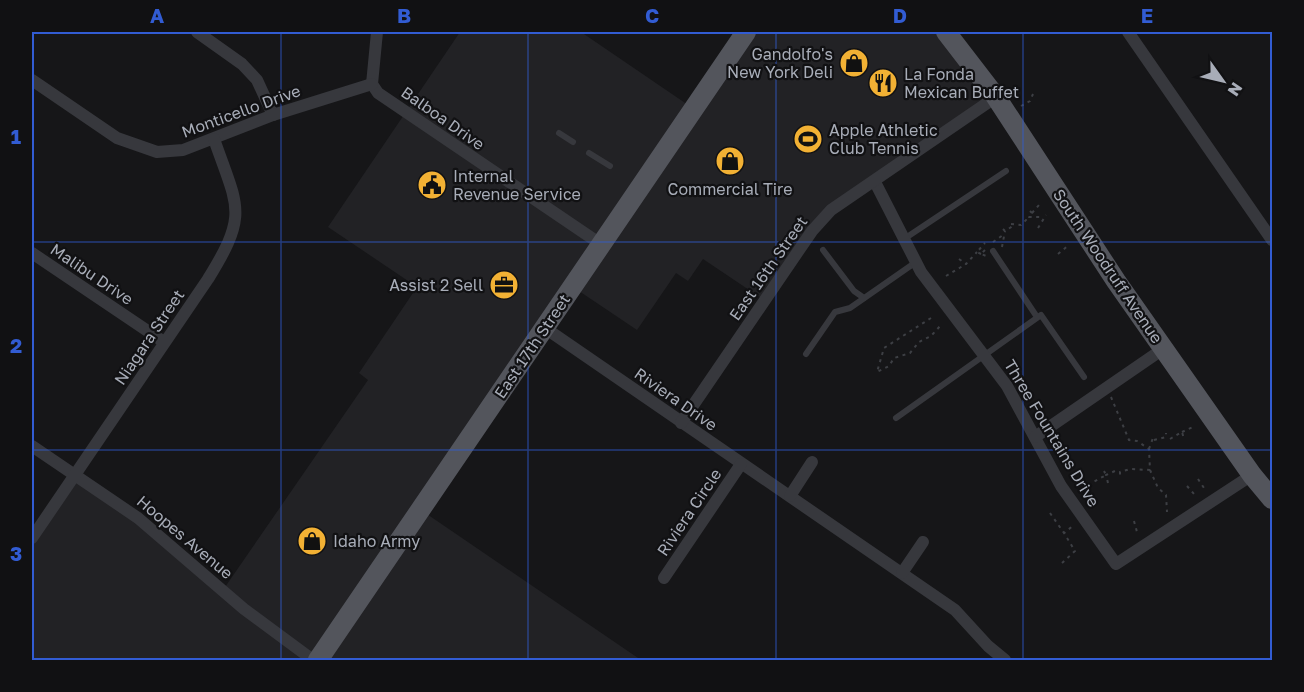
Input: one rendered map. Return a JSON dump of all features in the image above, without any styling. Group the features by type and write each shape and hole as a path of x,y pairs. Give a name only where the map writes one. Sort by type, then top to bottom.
{"main road":[{"name":"East 17th Street","path":"318,660 746,32"},
{"name":"South Woodruff Avenue","path":"946,32 996,98 1163,349 1252,475 1272,499"}],"street":[{"path":"197,32 242,63 257,80 273,115"},
{"path":"372,84 377,32"},
{"path":"1128,32 1272,240"},
{"name":"Monticello Drive","path":"32,80 117,138 157,152 183,150 273,115 372,84"},
{"name":"Balboa Drive","path":"372,84 378,93 411,117 602,245"},
{"name":"East 16th Street","path":"681,423 812,231 831,210 996,98"},
{"name":"Niagara Street","path":"32,538 225,252 237,222 236,205 214,139"},
{"name":"Three Fountains Drive","path":"875,182 916,262 1007,386 1061,486 1116,564 1252,475"},
{"name":"Malibu Drive","path":"32,253 164,342"},
{"name":"Riviera Drive","path":"544,328 902,573 960,615 988,646 1005,660"},
{"path":"1035,437 1163,349"},
{"name":"Hoopes Avenue","path":"32,446 154,530 244,609 313,660"},
{"path":"790,496 812,462"},
{"name":"Riviera Circle","path":"664,578 741,464"},
{"path":"902,573 923,542"}],"lane":[{"path":"559,133 573,142"},
{"path":"589,153 610,166"},
{"path":"903,239 1006,171"},
{"path":"823,250 854,291 864,298"},
{"path":"993,251 1037,317"},
{"path":"806,354 835,312 850,308 916,262"},
{"path":"896,418 985,356 994,346 1041,315 1084,377"}],"path":[{"path":"1021,106 1030,101 1033,94"},
{"path":"1002,247 1004,230 1012,225 1021,225 1039,205"},
{"path":"1029,217 1044,216 1038,228"},
{"path":"946,276 966,264 985,242 989,245 1003,235"},
{"path":"1058,254 1069,245"},
{"path":"977,252 981,254"},
{"path":"958,259 966,264"},
{"path":"931,318 884,348 877,372 889,366 894,358 910,353 919,342 931,336 941,325"},
{"path":"1111,397 1129,440 1137,441 1149,449"},
{"path":"1167,512 1166,495 1158,488 1150,470 1149,449 1153,439 1166,435 1171,441 1182,432 1195,426"},
{"path":"1182,432 1184,439"},
{"path":"1088,485 1115,471 1118,473 1130,469 1150,470"},
{"path":"1104,471 1108,483"},
{"path":"1118,473 1120,478"},
{"path":"1198,479 1204,488"},
{"path":"1187,486 1194,495"},
{"path":"1050,513 1075,551 1062,562"},
{"path":"1134,521 1137,532"},
{"path":"1064,532 1078,522"}],"shaded area":[{"path":"460,32 581,32 694,109 746,32 953,32 996,97 831,210 764,300 703,259 688,281 676,273 637,330 573,287 421,510 641,660 32,660 32,538 74,475 223,590 368,380 359,373 417,287 328,227"}],"place":[{"name":"Gandolfo's New York Deli","path":"854,63"},
{"name":"La Fonda Mexican Buffet","path":"883,83"},
{"name":"Apple Athletic Club Tennis","path":"808,139"},
{"name":"Commercial Tire","path":"730,161"},
{"name":"Internal Revenue Service","path":"432,185"},
{"name":"Assist 2 Sell","path":"504,285"},
{"name":"Idaho Army","path":"312,541"}]}
